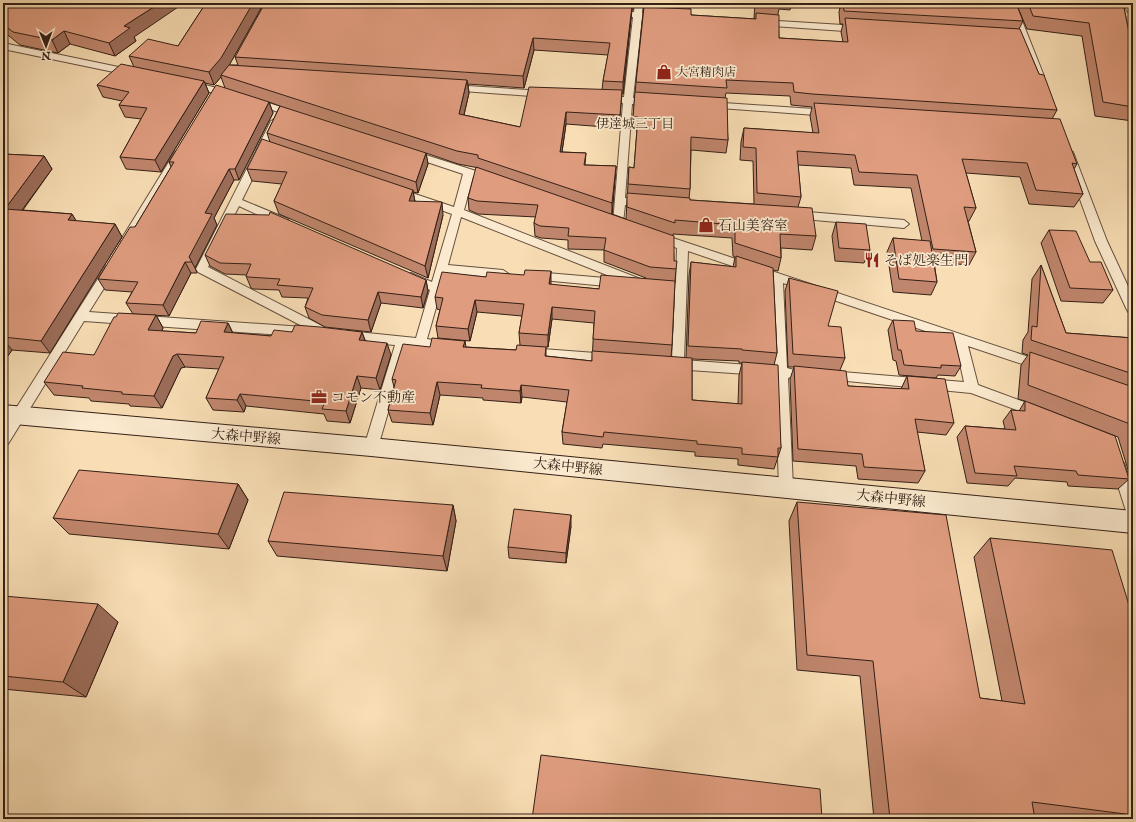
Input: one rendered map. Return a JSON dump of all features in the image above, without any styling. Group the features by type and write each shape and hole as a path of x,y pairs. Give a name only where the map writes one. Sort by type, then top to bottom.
{"main road":[{"name":"大森中野線","path":"11,415 371,447 1133,522"}],"lane":[{"path":"618,223 628,100 639,3"},
{"path":"1010,3 1021,39 1042,84"},
{"path":"1126,3 1133,13"},
{"path":"606,13 669,17"},
{"path":"748,22 867,29"},
{"path":"3,46 140,74"},
{"path":"179,82 219,87 242,98 304,117"},
{"path":"209,103 219,87"},
{"path":"446,88 557,95"},
{"path":"596,98 660,102"},
{"path":"700,105 835,113"},
{"path":"281,110 267,147 236,201 202,269 325,333"},
{"path":"1064,142 1101,240 1133,310"},
{"path":"3,440 11,415 82,316 184,144"},
{"path":"402,150 499,182"},
{"path":"420,344 469,172"},
{"path":"383,187 458,212 646,285"},
{"path":"236,201 293,226"},
{"path":"620,201 651,204"},
{"path":"786,214 904,224"},
{"path":"647,233 777,278 960,337 1050,369"},
{"path":"678,364 680,288 683,246"},
{"path":"442,269 680,288"},
{"path":"401,272 436,288"},
{"path":"777,278 786,488"},
{"path":"82,316 325,333 459,347"},
{"path":"960,337 972,388"},
{"path":"371,447 402,342"},
{"path":"514,351 623,360"},
{"path":"662,363 805,374"},
{"path":"821,376 972,388 1053,419"},
{"path":"1116,456 1133,511"}],"building":[{"path":"3,3 160,3 124,26 130,28 109,43 64,31 52,40 13,32 3,24"},
{"path":"206,3 253,3 221,58 209,72 129,56 148,39 178,46"},
{"path":"265,3 319,3 387,7 389,3 566,3 632,6 623,82 603,81 610,43 533,38 523,76 235,57"},
{"path":"660,3 691,3 691,5"},
{"path":"757,3 780,3 780,7 757,5"},
{"path":"843,3 1016,3 1023,21 844,11"},
{"path":"1028,3 1123,3 1133,52 1130,52 1133,66 1133,107 1103,102 1089,23 1033,16"},
{"path":"644,7 691,9 691,15 756,19 756,13 779,15 779,38 848,42 845,18 1020,29 1039,74 1044,75 1057,110 812,94 794,92 793,83 726,80 727,88 636,82"},
{"path":"121,64 204,81 155,160 120,157 147,108 119,105 129,92 97,85"},
{"path":"229,65 467,80 459,114 520,127 529,87 622,90 620,115 566,112 560,152 586,153 584,165 616,166 612,203 478,158 478,155 457,151 221,75"},
{"path":"216,85 269,102 235,169 229,169 205,213 212,214 189,257 192,262 185,262 163,305 126,303 138,282 98,279 130,227 135,227 174,162 169,162"},
{"path":"635,92 727,98 728,140 691,137 690,189 628,184 629,167 634,168 638,117 633,117"},
{"path":"814,103 1060,119 1077,164 1072,163 1083,194 1036,190 1027,163 962,159 976,208 964,207 976,252 933,249 917,175 859,172 855,155 797,151 801,197 757,193 756,148 743,147 744,128 819,133"},
{"path":"280,106 426,153 416,182 267,133"},
{"path":"262,139 413,190 409,201 442,202 425,266 274,201 287,172 247,169"},
{"path":"3,154 44,156 5,209 72,214 68,220 115,224 41,341 3,337 3,292 6,287 3,287"},
{"path":"476,167 674,236 674,261 677,261 676,269 650,267 604,250 606,238 568,236 569,228 540,226 534,223 538,205 477,201 468,198"},
{"path":"627,193 690,198 690,200 812,208 816,236 780,234 781,258 735,243 735,225 675,220 675,223 627,207"},
{"path":"270,212 426,280 421,297 378,292 368,320 322,315 305,307 313,288 277,285 280,279 248,277 246,276 251,264 220,263 205,255 226,214 269,215"},
{"path":"836,222 866,224 870,250 839,248"},
{"path":"1049,230 1076,231 1090,262 1101,262 1113,290 1070,288"},
{"path":"893,238 930,241 937,282 899,279"},
{"path":"736,256 773,268 777,353 742,349 688,346 691,262 736,267"},
{"path":"1041,265 1066,333 1133,338 1133,374 1031,340 1032,326 1037,327"},
{"path":"525,270 551,271 549,284 599,289 601,275 675,281 672,345 593,339 595,311 552,307 548,335 519,333 524,304 475,300 468,329 436,326 443,298 435,297 442,272 486,277 487,272 524,275"},
{"path":"789,278 838,291 828,326 841,327 845,358 793,354"},
{"path":"118,313 156,315 148,330 196,333 201,321 228,323 224,332 271,336 274,330 292,332 295,325 362,332 359,340 387,343 376,378 357,376 346,411 322,409 325,402 240,394 237,400 206,398 224,357 177,354 173,356 154,396 122,394 122,392 82,388 83,386 44,382 63,352 94,355 114,317 116,317"},
{"path":"893,320 914,321 916,331 953,333 961,366 941,365 941,368 904,365 901,350 898,350"},
{"path":"432,338 465,341 463,347 516,350 517,345 546,347 545,356 592,361 592,351 692,358 692,400 742,404 742,362 778,365 781,448 778,448 778,457 742,454 742,448 697,444 697,441 604,432 603,437 562,432 569,390 521,385 520,391 481,388 482,385 437,382 430,413 388,410 396,380 392,379 403,344 430,347"},
{"path":"1030,352 1133,387 1133,434 1130,424 1028,385"},
{"path":"794,366 846,371 848,386 909,389 907,376 945,379 954,423 915,419 925,471 864,467 862,454 798,449"},
{"path":"1025,401 1115,436 1129,479 1078,475 1076,471 1014,466 1017,476 975,473 965,426 1016,430 1011,410 1025,411"},
{"path":"79,470 238,484 218,534 53,518"},
{"path":"284,492 453,505 443,556 268,541"},
{"path":"797,502 946,515 980,698 1025,704 990,538 1112,550 1133,618 1133,815 1032,802 1035,819 890,819 873,661 807,655"},
{"path":"514,509 571,515 566,553 508,547"},
{"path":"3,596 98,604 63,682 3,676"},
{"path":"541,755 820,789 822,819 532,819"}],"place":[{"name":"大宮精肉店","path":"664,72"},
{"name":"石山美容室","path":"706,225"},
{"name":"そば処楽生門","path":"872,260"},
{"name":"コモン不動産","path":"319,397"}],"district":[{"name":"伊達城三丁目","path":"635,123"}]}
